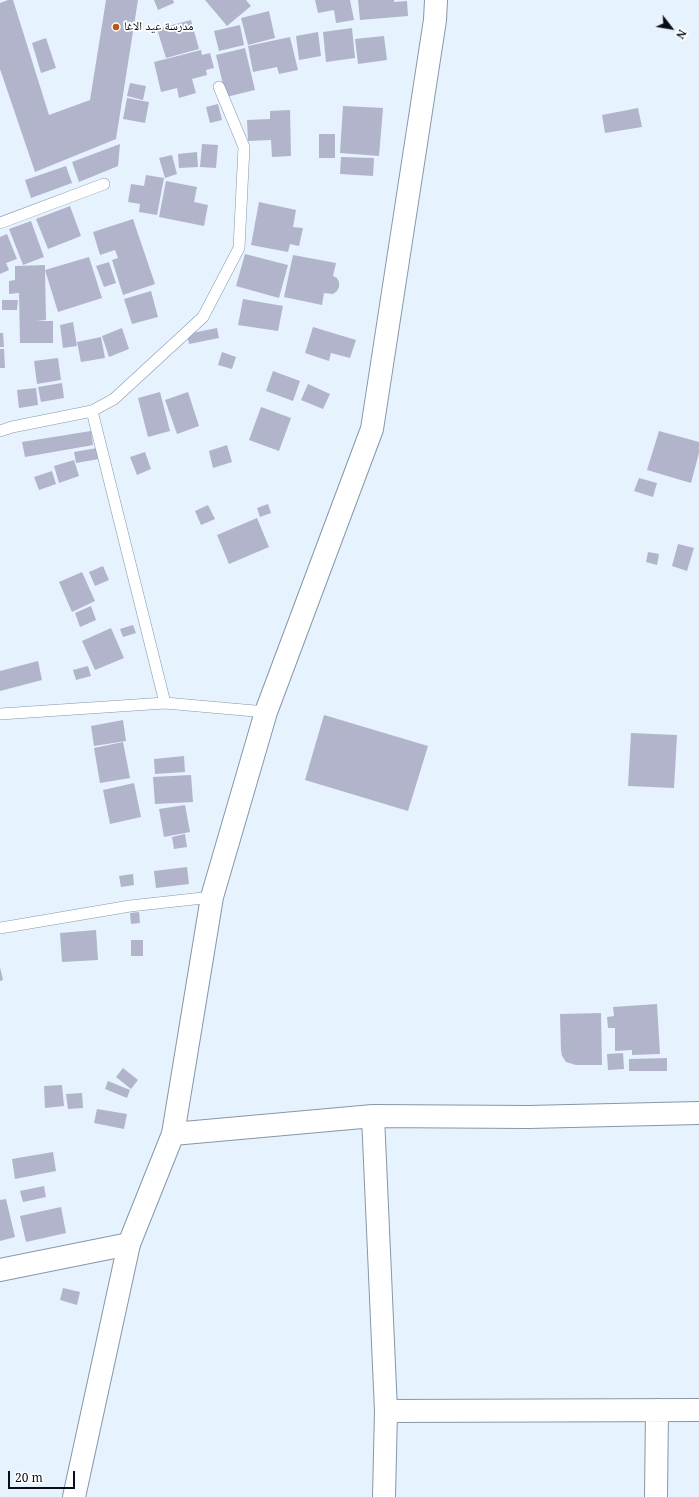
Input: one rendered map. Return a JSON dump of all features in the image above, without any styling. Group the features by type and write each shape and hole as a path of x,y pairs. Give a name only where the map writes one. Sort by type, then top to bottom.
{"street":[{"path":"74,1497 129,1244 173,1134 212,897 266,712 372,429 435,20 436,0"},
{"path":"173,1134 373,1116 528,1117 699,1113"},
{"path":"373,1116 386,1411 384,1497"},
{"path":"0,1270 129,1244"},
{"path":"656,1497 657,1410"},
{"path":"386,1411 699,1410"}],"lane":[{"path":"0,431 12,427 92,411 114,399 203,317 239,248 244,147 219,87"},
{"path":"0,223 104,184"},
{"path":"92,411 165,703"},
{"path":"0,714 165,703 266,712"},
{"path":"0,928 130,906 212,897"}],"building":[{"path":"13,0 49,115 90,100 106,0 138,0 116,139 35,172 0,69 0,3"},
{"path":"154,0 173,0 174,3 158,10"},
{"path":"205,0 246,0 251,6 227,26"},
{"path":"315,0 350,0 354,20 336,23 334,10 318,13"},
{"path":"358,0 394,0 394,2 407,1 408,16 360,20"},
{"path":"269,11 275,38 248,45 241,18"},
{"path":"191,20 199,49 166,58 157,29"},
{"path":"240,25 244,45 219,51 214,31"},
{"path":"352,28 355,58 326,62 323,32"},
{"path":"318,32 321,56 299,60 296,36"},
{"path":"384,36 387,60 358,64 355,39"},
{"path":"290,37 298,70 279,74 277,67 253,72 248,46"},
{"path":"46,38 56,68 41,73 32,43"},
{"path":"245,48 255,90 226,97 216,55"},
{"path":"201,50 202,55 210,53 214,68 206,70 207,75 192,79 196,93 179,98 177,88 161,92 154,62"},
{"path":"130,83 146,86 143,100 127,96"},
{"path":"127,98 149,102 145,123 123,119"},
{"path":"218,104 222,120 210,123 206,107"},
{"path":"343,106 383,108 379,156 340,153"},
{"path":"638,108 642,127 605,133 602,115"},
{"path":"290,110 291,156 272,157 271,140 248,141 247,120 270,119 270,111"},
{"path":"319,134 335,134 335,158 319,158"},
{"path":"120,144 118,166 79,182 72,162"},
{"path":"202,144 218,145 216,168 200,167"},
{"path":"197,152 198,167 179,168 178,154"},
{"path":"172,155 177,174 165,178 159,158"},
{"path":"341,157 374,158 373,176 340,174"},
{"path":"66,166 72,183 31,198 25,180"},
{"path":"146,175 164,178 157,215 139,212 140,204 128,202 131,184 144,186"},
{"path":"166,181 197,187 194,202 208,205 204,226 159,217"},
{"path":"259,202 296,210 293,227 303,228 299,246 290,244 288,252 251,245"},
{"path":"70,206 81,236 48,249 36,219"},
{"path":"133,219 155,284 123,295 112,260 118,258 115,250 100,255 93,232"},
{"path":"31,221 44,257 23,265 9,229"},
{"path":"7,234 17,259 6,263 9,270 0,274 0,237"},
{"path":"245,254 288,265 279,298 236,286"},
{"path":"293,255 336,263 333,276 337,278 339,287 333,294 324,293 322,305 284,297"},
{"path":"89,257 102,298 58,312 45,270"},
{"path":"109,262 116,283 104,287 96,266"},
{"path":"45,265 46,320 36,321 53,321 53,343 20,343 19,293 9,294 9,281 15,280 15,266"},
{"path":"151,291 158,317 132,324 124,299"},
{"path":"243,299 283,306 278,331 238,325"},
{"path":"2,300 18,300 17,310 2,310"},
{"path":"73,322 77,346 63,348 60,325"},
{"path":"313,327 356,340 350,358 331,353 329,361 305,353"},
{"path":"122,328 129,349 109,357 102,336"},
{"path":"217,328 219,338 189,344 187,334"},
{"path":"0,333 3,333 4,347 0,347"},
{"path":"101,337 105,358 81,362 77,342"},
{"path":"0,349 4,349 5,368 0,368"},
{"path":"222,352 236,357 232,369 218,365"},
{"path":"58,358 61,380 37,384 34,361"},
{"path":"273,371 300,381 293,401 266,391"},
{"path":"62,383 64,398 41,402 38,387"},
{"path":"308,384 330,394 323,409 301,400"},
{"path":"36,388 38,405 19,408 17,390"},
{"path":"160,392 170,431 148,437 138,398"},
{"path":"188,392 199,426 177,434 165,400"},
{"path":"261,407 291,418 279,451 249,440"},
{"path":"91,431 93,445 25,457 22,442"},
{"path":"659,431 699,442 699,453 691,483 647,470"},
{"path":"227,445 232,462 213,468 209,451"},
{"path":"97,448 99,459 76,463 74,452"},
{"path":"145,452 151,469 137,475 130,457"},
{"path":"74,460 79,476 59,483 54,466"},
{"path":"52,471 56,484 39,490 34,477"},
{"path":"639,478 657,483 653,497 634,491"},
{"path":"268,504 271,513 260,517 257,508"},
{"path":"208,505 215,519 201,525 195,511"},
{"path":"257,518 269,547 229,564 217,535"},
{"path":"678,544 694,548 687,571 672,566"},
{"path":"648,552 659,554 657,565 646,562"},
{"path":"103,566 109,580 95,586 89,572"},
{"path":"82,572 95,601 72,612 59,582"},
{"path":"91,606 96,620 80,627 75,613"},
{"path":"133,625 136,633 123,637 120,629"},
{"path":"111,628 124,658 95,670 82,641"},
{"path":"38,661 42,680 0,691 0,671"},
{"path":"88,666 91,676 76,680 73,670"},
{"path":"324,715 428,746 408,811 305,780"},
{"path":"123,720 126,741 94,746 91,726"},
{"path":"631,733 677,735 674,788 628,786"},
{"path":"123,742 130,778 100,783 94,748"},
{"path":"184,756 185,772 155,774 154,759"},
{"path":"191,775 193,802 155,804 153,777"},
{"path":"134,783 141,817 110,824 103,790"},
{"path":"185,805 190,832 164,837 159,809"},
{"path":"185,834 187,847 174,849 172,837"},
{"path":"187,867 189,884 156,888 154,871"},
{"path":"133,874 134,885 121,887 119,876"},
{"path":"139,912 140,923 131,924 130,913"},
{"path":"96,930 98,960 62,962 60,933"},
{"path":"131,940 143,940 143,956 131,956"},
{"path":"0,967 3,980 0,981"},
{"path":"657,1004 660,1054 632,1055 632,1050 615,1051 615,1028 608,1028 607,1017 614,1016 613,1007"},
{"path":"601,1013 602,1065 576,1065 566,1062 562,1056 561,1050 560,1014"},
{"path":"623,1053 624,1069 608,1070 607,1054"},
{"path":"667,1058 667,1071 629,1071 629,1059"},
{"path":"123,1068 138,1080 131,1089 116,1077"},
{"path":"108,1081 130,1090 127,1098 105,1089"},
{"path":"62,1085 64,1106 45,1108 44,1086"},
{"path":"82,1093 83,1108 68,1109 66,1094"},
{"path":"97,1109 127,1114 124,1129 94,1123"},
{"path":"53,1152 56,1171 15,1179 12,1159"},
{"path":"44,1186 46,1197 23,1202 20,1191"},
{"path":"6,1199 15,1237 0,1241 0,1200"},
{"path":"61,1207 66,1233 26,1242 20,1216"},
{"path":"63,1288 80,1292 77,1305 60,1300"}],"place":[{"name":"مدرسة عيد الاغا","path":"116,27"}]}
